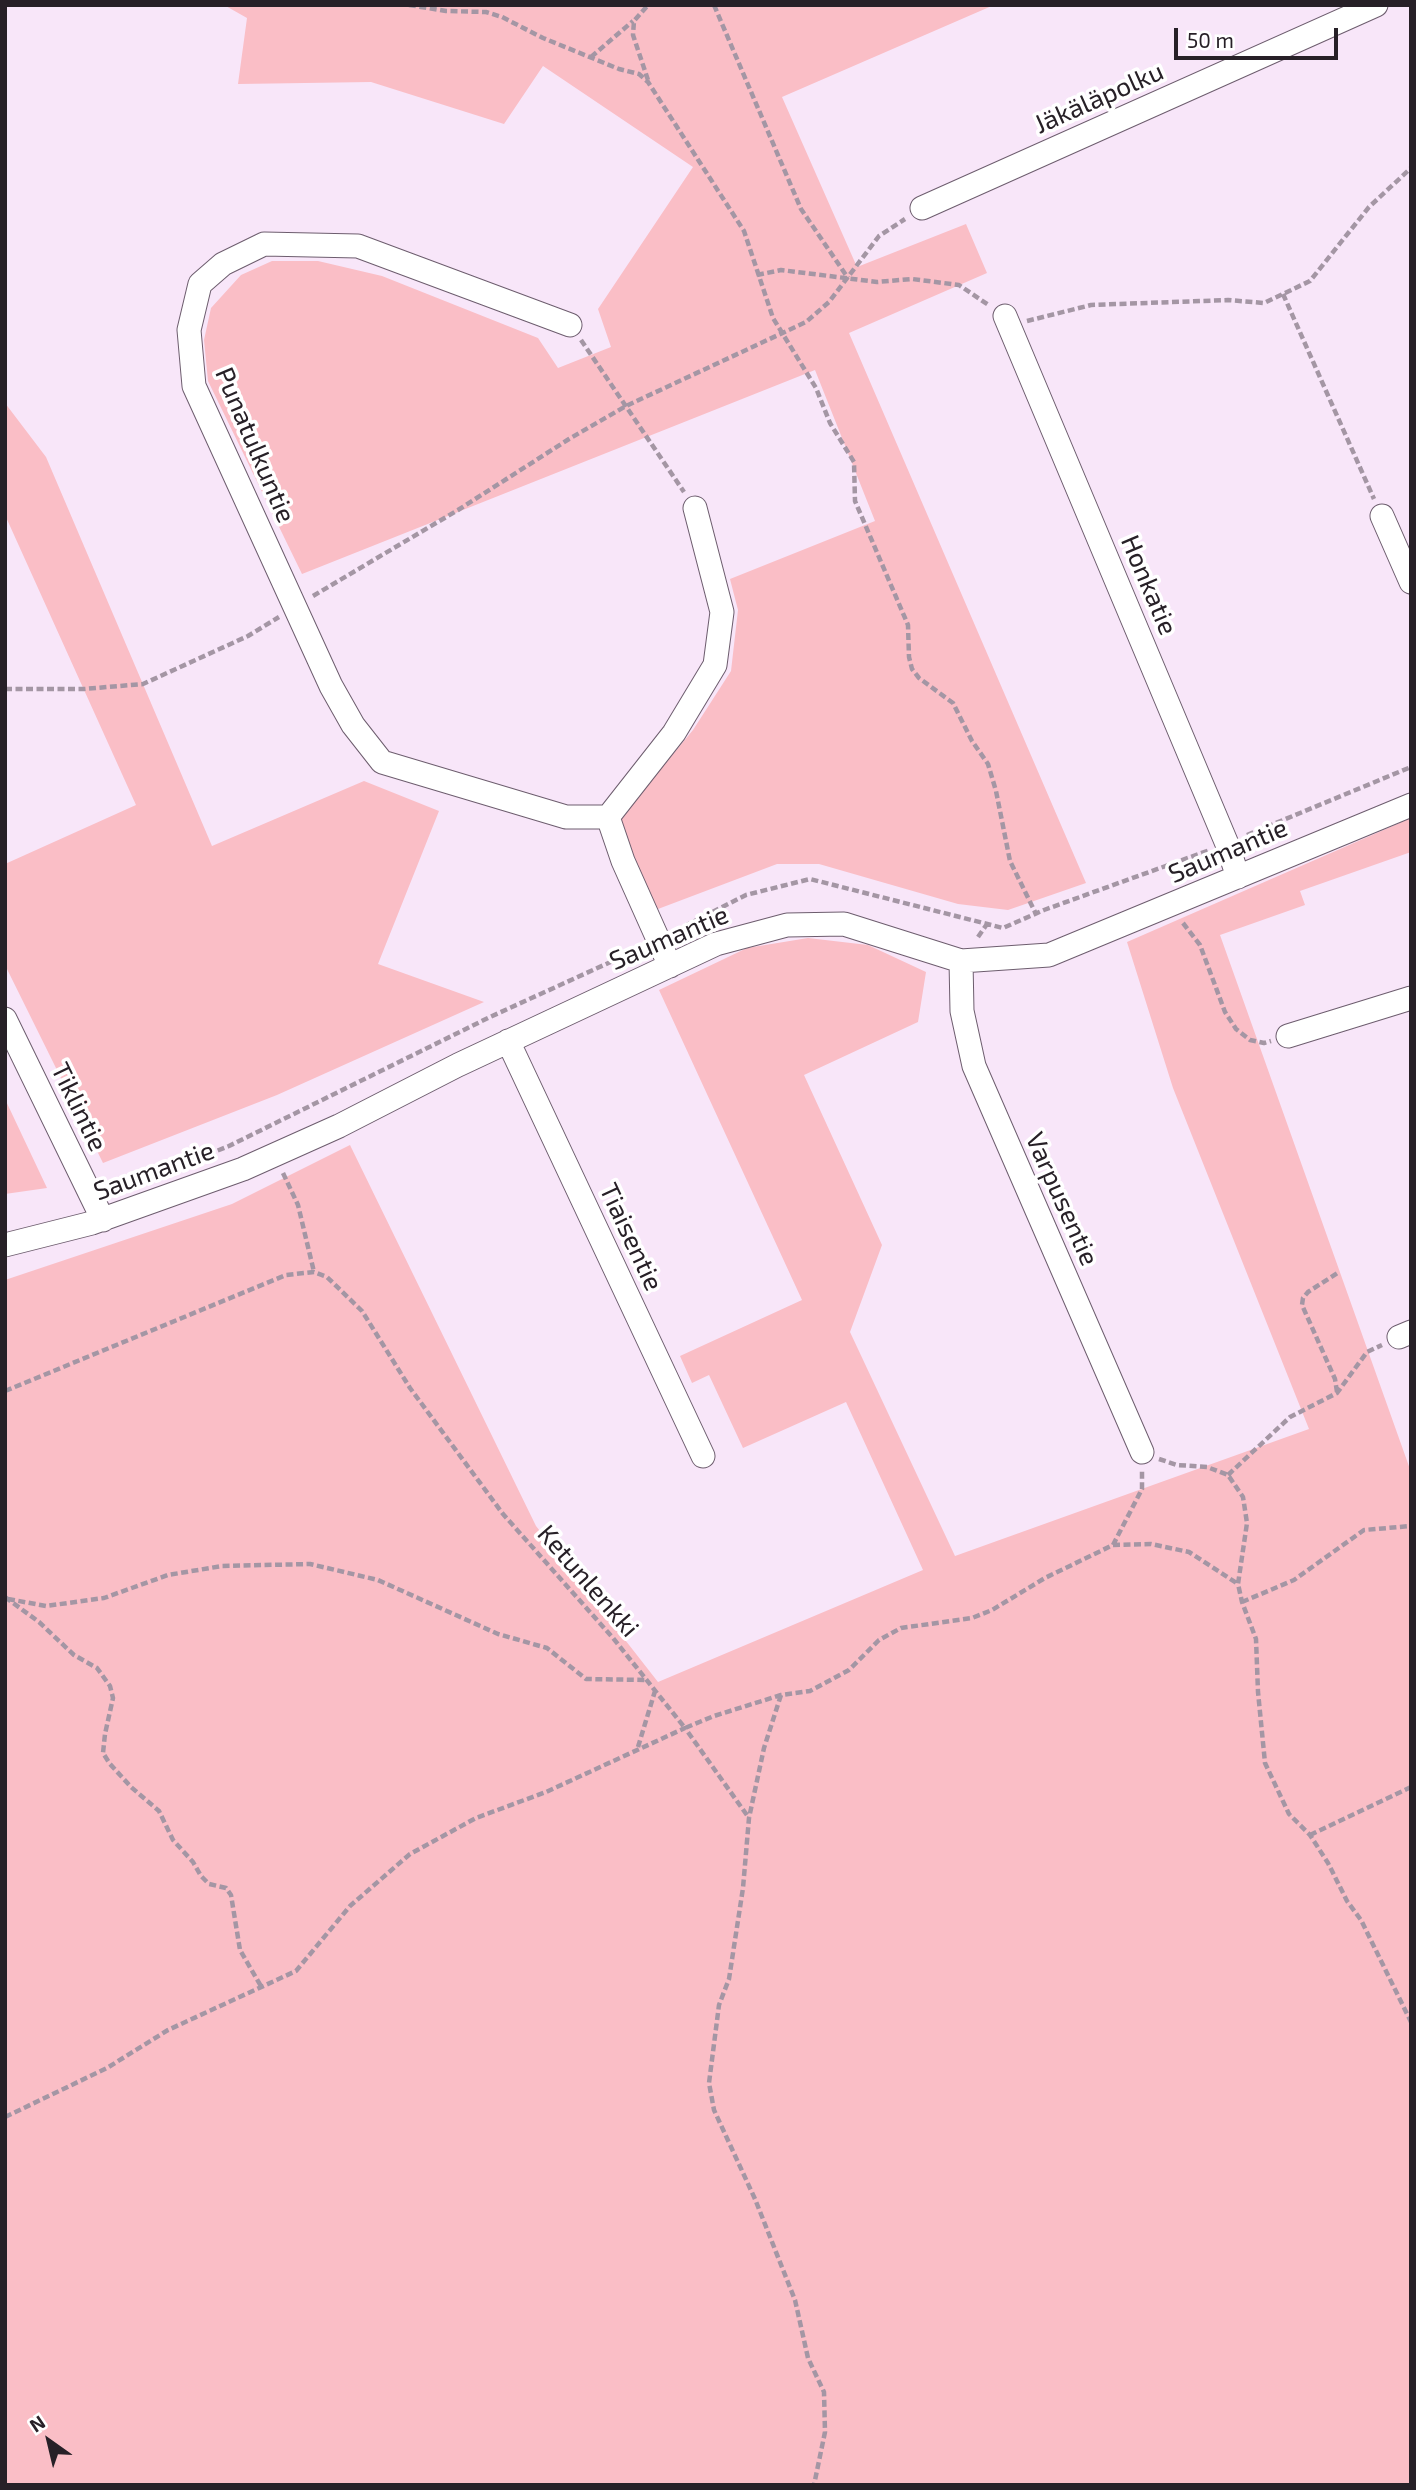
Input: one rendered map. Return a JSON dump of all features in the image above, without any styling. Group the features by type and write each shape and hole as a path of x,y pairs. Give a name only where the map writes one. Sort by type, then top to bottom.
{"street":[{"name":"Jäkäläpolku","path":"922,208 1376,5"},
{"name":"Punatulkuntie","path":"570,325 358,246 264,244 223,264 200,284 189,330 194,386 331,686 353,725 382,762 566,817 608,817"},
{"name":"Honkatie","path":"1007,321 1227,844 1238,877"},
{"path":"670,966 622,860 608,817 674,733 715,665 722,612 695,508"},
{"path":"1382,516 1411,582"},
{"name":"Saumantie","path":"5,1245 103,1220 243,1169 339,1126 508,1041 716,944 787,925 844,924 961,961 1049,955 1411,805"},
{"name":"Varpusentie","path":"961,961 961,1011 974,1066 1142,1452"},
{"path":"1288,1036 1411,998"},
{"name":"Tiklintie","path":"5,1019 103,1220"},
{"name":"Tiaisentie","path":"508,1041 703,1456"}],"path":[{"path":"409,5 446,11 486,12 619,69 639,74 648,82"},
{"path":"591,57 634,21 648,5"},
{"path":"714,5 802,209 828,252 848,278"},
{"path":"634,21 636,49 648,82 744,231 773,318 817,388 830,423 853,462 855,501 908,625 912,669 919,678 953,703 972,741 988,764 1010,862 1036,914"},
{"path":"757,275 781,270 877,282 912,279 959,285 1007,321 1091,305 1228,300 1264,303 1310,281 1369,207 1411,168"},
{"path":"5,689 84,689 143,684 248,636 626,406 806,322 829,302 879,236 922,208"},
{"path":"1283,294 1382,516"},
{"path":"570,325 695,508"},
{"path":"167,1170 229,1146 489,1017 657,940 746,895 810,879 1003,928 1227,844 1411,767"},
{"path":"1169,906 1200,944 1225,1012 1236,1029 1250,1040 1264,1043 1288,1036"},
{"path":"5,1391 286,1275 314,1272 298,1205 275,1154"},
{"name":"Ketunlenkki","path":"314,1272 327,1277 362,1311 410,1388 503,1514 647,1680 749,1818"},
{"path":"1337,1393 1335,1379 1302,1305 1308,1292 1339,1272"},
{"path":"1228,1475 1290,1417 1337,1393 1367,1352 1405,1335"},
{"path":"1113,1545 1142,1489 1142,1452 1177,1465 1207,1467 1228,1475 1243,1497 1247,1523 1238,1584 1241,1602 1256,1639 1265,1763 1289,1815 1310,1835 1347,1901 1361,1920 1411,2022"},
{"path":"1241,1602 1294,1580 1364,1530 1411,1526"},
{"path":"5,2117 107,2068 168,2030 296,1971 350,1906 411,1854 476,1818 546,1792 713,1716 781,1695 810,1691 849,1670 879,1640 901,1628 932,1625 982,1614 1045,1578 1113,1545 1151,1544 1189,1552 1238,1584"},
{"path":"7,1598 46,1606 104,1598 169,1575 222,1566 310,1564 378,1580 498,1634 547,1648 586,1679 647,1680"},
{"path":"7,1598 50,1631 75,1655 97,1668 110,1686 113,1698 103,1753 131,1787 159,1811 173,1840 189,1857 201,1876 209,1884 226,1888 231,1895 240,1950 262,1988"},
{"path":"638,1748 655,1690"},
{"path":"781,1695 764,1748 749,1818 743,1888 729,1979 719,2005 709,2083 714,2110 755,2199 795,2300 808,2358 824,2392 825,2432 814,2485"},
{"path":"1310,1835 1411,1787"}],"shaded area":[{"path":"224,5 994,5 782,97 857,267 966,224 987,273 849,333 1086,883 1008,910 958,904 819,864 777,864 658,909 635,866 620,818 693,730 731,671 738,610 730,579 875,521 815,370 302,574 208,381 204,340 211,308 241,275 272,261 318,261 382,276 538,338 558,368 611,347 598,309 693,167 543,66 504,124 371,82 238,84 247,18"},
{"path":"5,403 46,457 212,846 364,781 439,811 378,964 484,1002 277,1095 103,1163 5,965 5,864 136,805 5,515"},
{"path":"1411,818 1411,852 1300,891 1305,905 1220,935 1411,1472 1411,2485 5,2485 5,1280 232,1204 350,1145 536,1526 658,1682 923,1570 846,1402 743,1448 709,1375 692,1383 680,1356 802,1300 659,990 747,948 808,938 868,945 926,972 918,1022 804,1075 882,1245 850,1332 955,1556 1309,1429 1173,1088 1127,942"},
{"path":"5,1099 47,1188 5,1194"}]}
